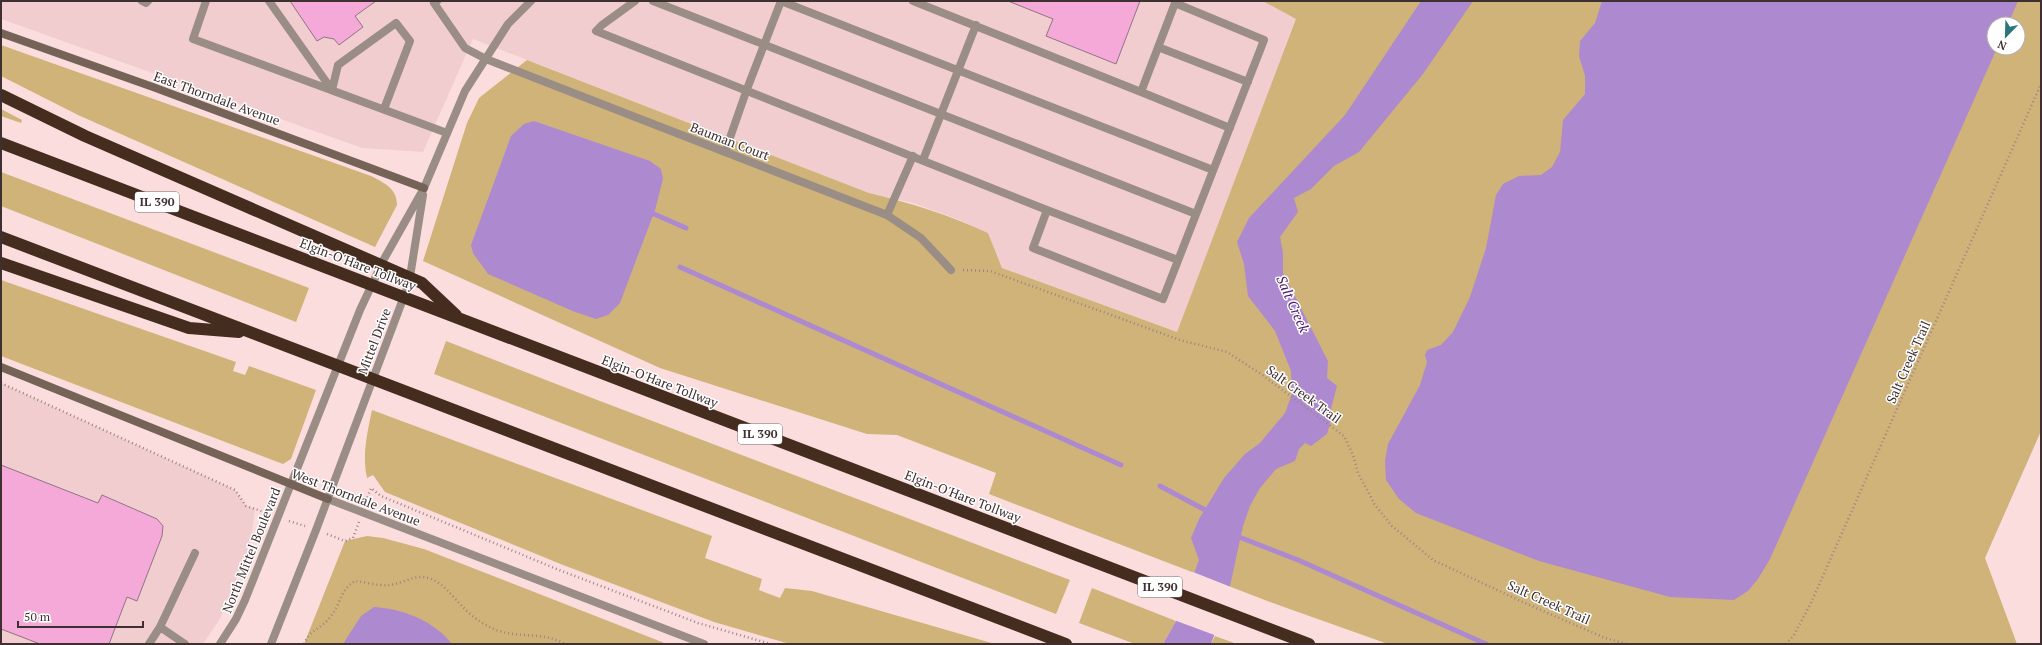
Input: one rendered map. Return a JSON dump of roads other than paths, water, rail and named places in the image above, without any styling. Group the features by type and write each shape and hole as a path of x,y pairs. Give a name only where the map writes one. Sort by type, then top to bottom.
{"highway":[{"path":"1,95 92,139 422,284 462,319"},
{"name":"Elgin-O'Hare Tollway","path":"1,143 1309,644"},
{"path":"1,237 1066,644"},
{"path":"1,264 189,328 252,333"}],"main road":[{"name":"East Thorndale Avenue","path":"1,34 153,87 424,188"},
{"name":"West Thorndale Avenue","path":"1,367 328,498"}],"street":[{"path":"142,1 146,3 148,1"},
{"path":"206,1 193,38 447,134"},
{"path":"269,1 332,90"},
{"name":"Bauman Court","path":"437,1 434,3 465,48 486,59 887,215 921,238 951,270"},
{"name":"Mittel Drive","path":"290,484 352,328 384,259 424,188 465,91 508,24 531,1"},
{"path":"635,1 596,31 1047,210 1178,260"},
{"path":"653,1 1196,214"},
{"path":"726,152 747,90 781,1 958,72 1214,170"},
{"path":"913,1 1230,128"},
{"path":"1047,210 1033,248 1163,299 1264,40 1175,3 1141,92"},
{"path":"332,90 338,65 396,23 410,41 384,109"},
{"path":"923,160 976,25"},
{"path":"1158,47 1248,82"},
{"path":"887,215 913,156"},
{"name":"Mittel Drive","path":"328,498 408,283 424,188"},
{"name":"North Mittel Boulevard","path":"220,644 236,619 245,600 290,484"},
{"path":"271,644 328,498"},
{"name":"West Thorndale Avenue","path":"328,498 704,644"},
{"path":"149,644 160,627 195,553"},
{"path":"160,627 185,644"}],"water":[{"name":"Salt Creek","path":"1421,1 1473,1 1423,74 1359,152 1334,166 1311,189 1294,198 1298,212 1280,237 1283,253 1283,273 1328,361 1327,378 1337,386 1331,409 1332,416 1327,434 1311,446 1305,443 1299,449 1295,461 1276,469 1260,488 1250,506 1243,526 1227,600 1211,644 1163,644 1176,621 1199,560 1191,538 1199,519 1224,478 1245,454 1260,443 1285,413 1292,394 1291,371 1275,331 1248,296 1244,264 1237,242 1249,218 1345,115"},
{"path":"1602,1 2018,1 2011,16 1986,16 1986,56 1993,56 1770,559 1758,579 1748,591 1734,600 1670,597 1539,561 1416,513 1399,499 1386,480 1385,461 1388,444 1420,385 1427,362 1425,355 1427,350 1441,345 1453,332 1470,297 1486,248 1496,195 1503,184 1519,176 1541,175 1552,167 1560,152 1563,120 1585,94 1585,76 1579,56 1580,41 1595,23"},
{"path":"534,121 650,161 661,169 663,179 655,210 620,303 608,315 596,319 575,312 488,274 473,253 471,245 511,136 524,124"},
{"path":"374,607 396,610 417,617 436,628 452,644 343,644 361,616"}],"waterway":[{"path":"654,214 686,228"},
{"path":"680,267 1121,465"},
{"path":"1160,486 1211,513"},
{"path":"1234,535 1298,560 1486,644"}]}
